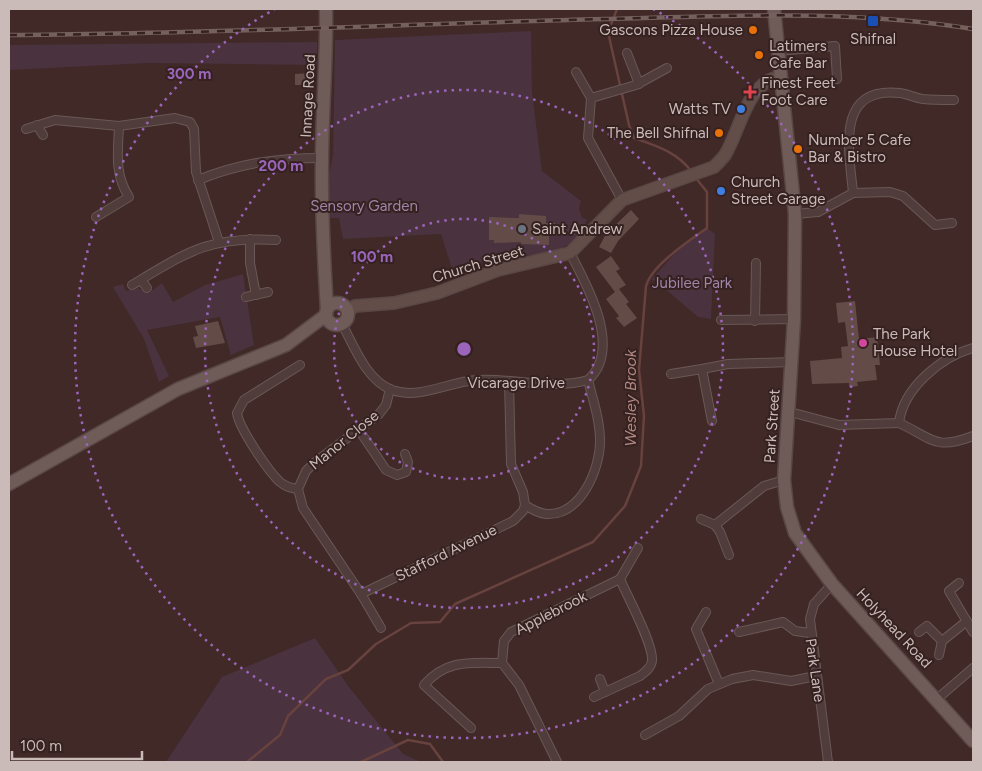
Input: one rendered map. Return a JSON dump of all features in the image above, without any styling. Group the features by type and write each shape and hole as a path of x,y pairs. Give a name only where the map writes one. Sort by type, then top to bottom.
{"main road":[{"name":"Innage Road","path":"326,9 327,64 322,158 321,234 325,274 335,310"},
{"name":"Park Street","path":"774,9 795,214 794,319 790,412 784,480 787,507 795,533"},
{"path":"335,310 346,320 342,324 333,324 335,310"},
{"path":"9,484 178,389 286,345 335,310"},
{"name":"Holyhead Road","path":"795,533 832,584 973,741"}],"street":[{"path":"778,51 836,46 836,80"},
{"path":"626,53 639,84"},
{"path":"591,98 639,84 667,68"},
{"path":"576,72 591,98 588,138 622,200"},
{"path":"509,381 511,464 523,492 525,505 544,514 561,511 577,499 592,479 599,456 600,441 596,410 588,380 600,365 601,328 595,302 570,253 622,200 714,167 725,156 758,88 770,78 780,77"},
{"path":"853,193 850,127 854,109 863,100 880,94 900,93 923,99 954,100"},
{"path":"26,129 65,120 119,126 175,118 190,122 195,138 195,163 198,180 218,242"},
{"path":"37,125 43,135"},
{"path":"96,217 129,197 118,176 119,126"},
{"path":"198,180 226,169 259,161 284,158 322,158"},
{"path":"795,214 818,212 853,193 890,192 903,196 934,225 952,223"},
{"path":"250,239 250,263 256,295"},
{"path":"132,285 192,250 218,242 250,239 276,240"},
{"name":"Church Street","path":"335,310 355,306 394,303 437,292 498,270 570,253"},
{"path":"755,321 756,263"},
{"path":"141,280 147,288"},
{"path":"246,297 268,292"},
{"path":"721,320 794,319"},
{"path":"342,324 370,372 379,382 390,389"},
{"path":"899,423 904,404 920,383 944,362 973,348"},
{"path":"671,374 728,364 792,362"},
{"path":"300,366 244,400 237,413 240,424 274,476 290,488 298,489 304,508 362,594 381,628"},
{"path":"702,369 712,421"},
{"name":"Vicarage Drive","path":"390,389 404,392 424,392 477,380 569,383 588,380"},
{"name":"Manor Close","path":"298,489 306,471 359,430 386,405 390,389"},
{"path":"790,412 839,425 899,423 932,442 949,442 973,436"},
{"path":"359,430 389,472 397,475 406,472 408,462 405,454"},
{"path":"715,525 764,486 784,480"},
{"name":"Stafford Avenue","path":"362,594 513,521 523,511 525,505"},
{"path":"701,519 715,525 729,554"},
{"path":"594,697 640,676 646,672 652,661 650,645 620,579 638,548"},
{"name":"Applebrook","path":"502,663 504,641 511,632 620,579"},
{"path":"959,583 949,591 973,632"},
{"name":"Park Lane","path":"828,762 810,632 811,609 818,598 832,584"},
{"path":"706,612 696,629 719,684"},
{"path":"739,632 781,619 795,631 810,632"},
{"path":"939,655 942,641 966,621"},
{"path":"919,632 927,626 942,641"},
{"path":"470,728 424,685 438,671 447,666 461,663 502,663 519,685 557,762"},
{"path":"937,699 973,668"},
{"path":"645,735 670,723 708,690 719,684 753,675 791,681 816,676"},
{"path":"600,680 605,692"}],"green space":[{"name":"Sensory Garden","path":"531,31 532,92 542,171 581,201 579,209 582,218 587,219 582,231 574,241 552,251 496,259 453,272 441,234 343,239 339,218 330,218 328,179 333,155 335,40"},
{"path":"317,42 317,65 148,63 9,70 9,45"},
{"name":"Jubilee Park","path":"707,228 715,234 711,319 698,317 656,281 651,280 676,252"},
{"path":"243,274 254,345 231,355 220,317 147,330 169,376 159,382 144,339 113,287 123,284 126,291 138,288 149,293 162,283 173,302 205,285"},
{"path":"315,638 349,687 403,754 421,762 166,762 222,677"}],"building":[{"path":"311,73 312,85 295,85 295,74"},
{"path":"631,210 639,219 618,241 611,253 599,247 606,234"},
{"name":"Saint Andrew","path":"519,214 546,216 546,223 555,223 555,236 549,236 549,245 521,244 521,242 494,243 494,240 489,240 489,217 519,218"},
{"path":"611,256 620,269 616,271 626,285 619,289 629,302 626,304 637,318 624,327 616,318 619,316 606,299 615,292 596,267"},
{"name":"The Park House Hotel","path":"855,301 859,339 877,337 880,365 875,365 877,380 857,382 858,386 849,387 849,383 812,384 810,361 842,358 841,347 848,346 845,322 838,323 836,303"},
{"path":"218,321 225,343 196,348 193,337 198,336 195,326"}],"waterway":[{"name":"Wesley Brook","path":"617,9 608,32 629,125 634,138 659,147 680,159 692,172"},
{"name":"Wesley Brook","path":"247,762 280,735 288,716 326,679 348,670 376,644 411,623 440,622 455,604 593,542 625,506 641,466 644,416 639,370 646,286 663,262 707,228 707,192 695,177"},
{"path":"361,762 408,740 430,744 443,762"}],"railway":[{"path":"9,35 233,31 789,15 882,19 973,29"}],"place":[{"name":"Shifnal","path":"873,21"},
{"name":"Gascons Pizza House","path":"753,30"},
{"name":"Latimers Cafe Bar","path":"759,55"},
{"name":"Finest Feet Foot Care","path":"750,92"},
{"name":"Watts TV","path":"741,109"},
{"name":"The Bell Shifnal","path":"719,133"},
{"name":"Number 5 Cafe Bar & Bistro","path":"798,149"},
{"name":"Church Street Garage","path":"721,191"},
{"name":"Saint Andrew","path":"522,229"},
{"name":"The Park House Hotel","path":"863,343"}]}
